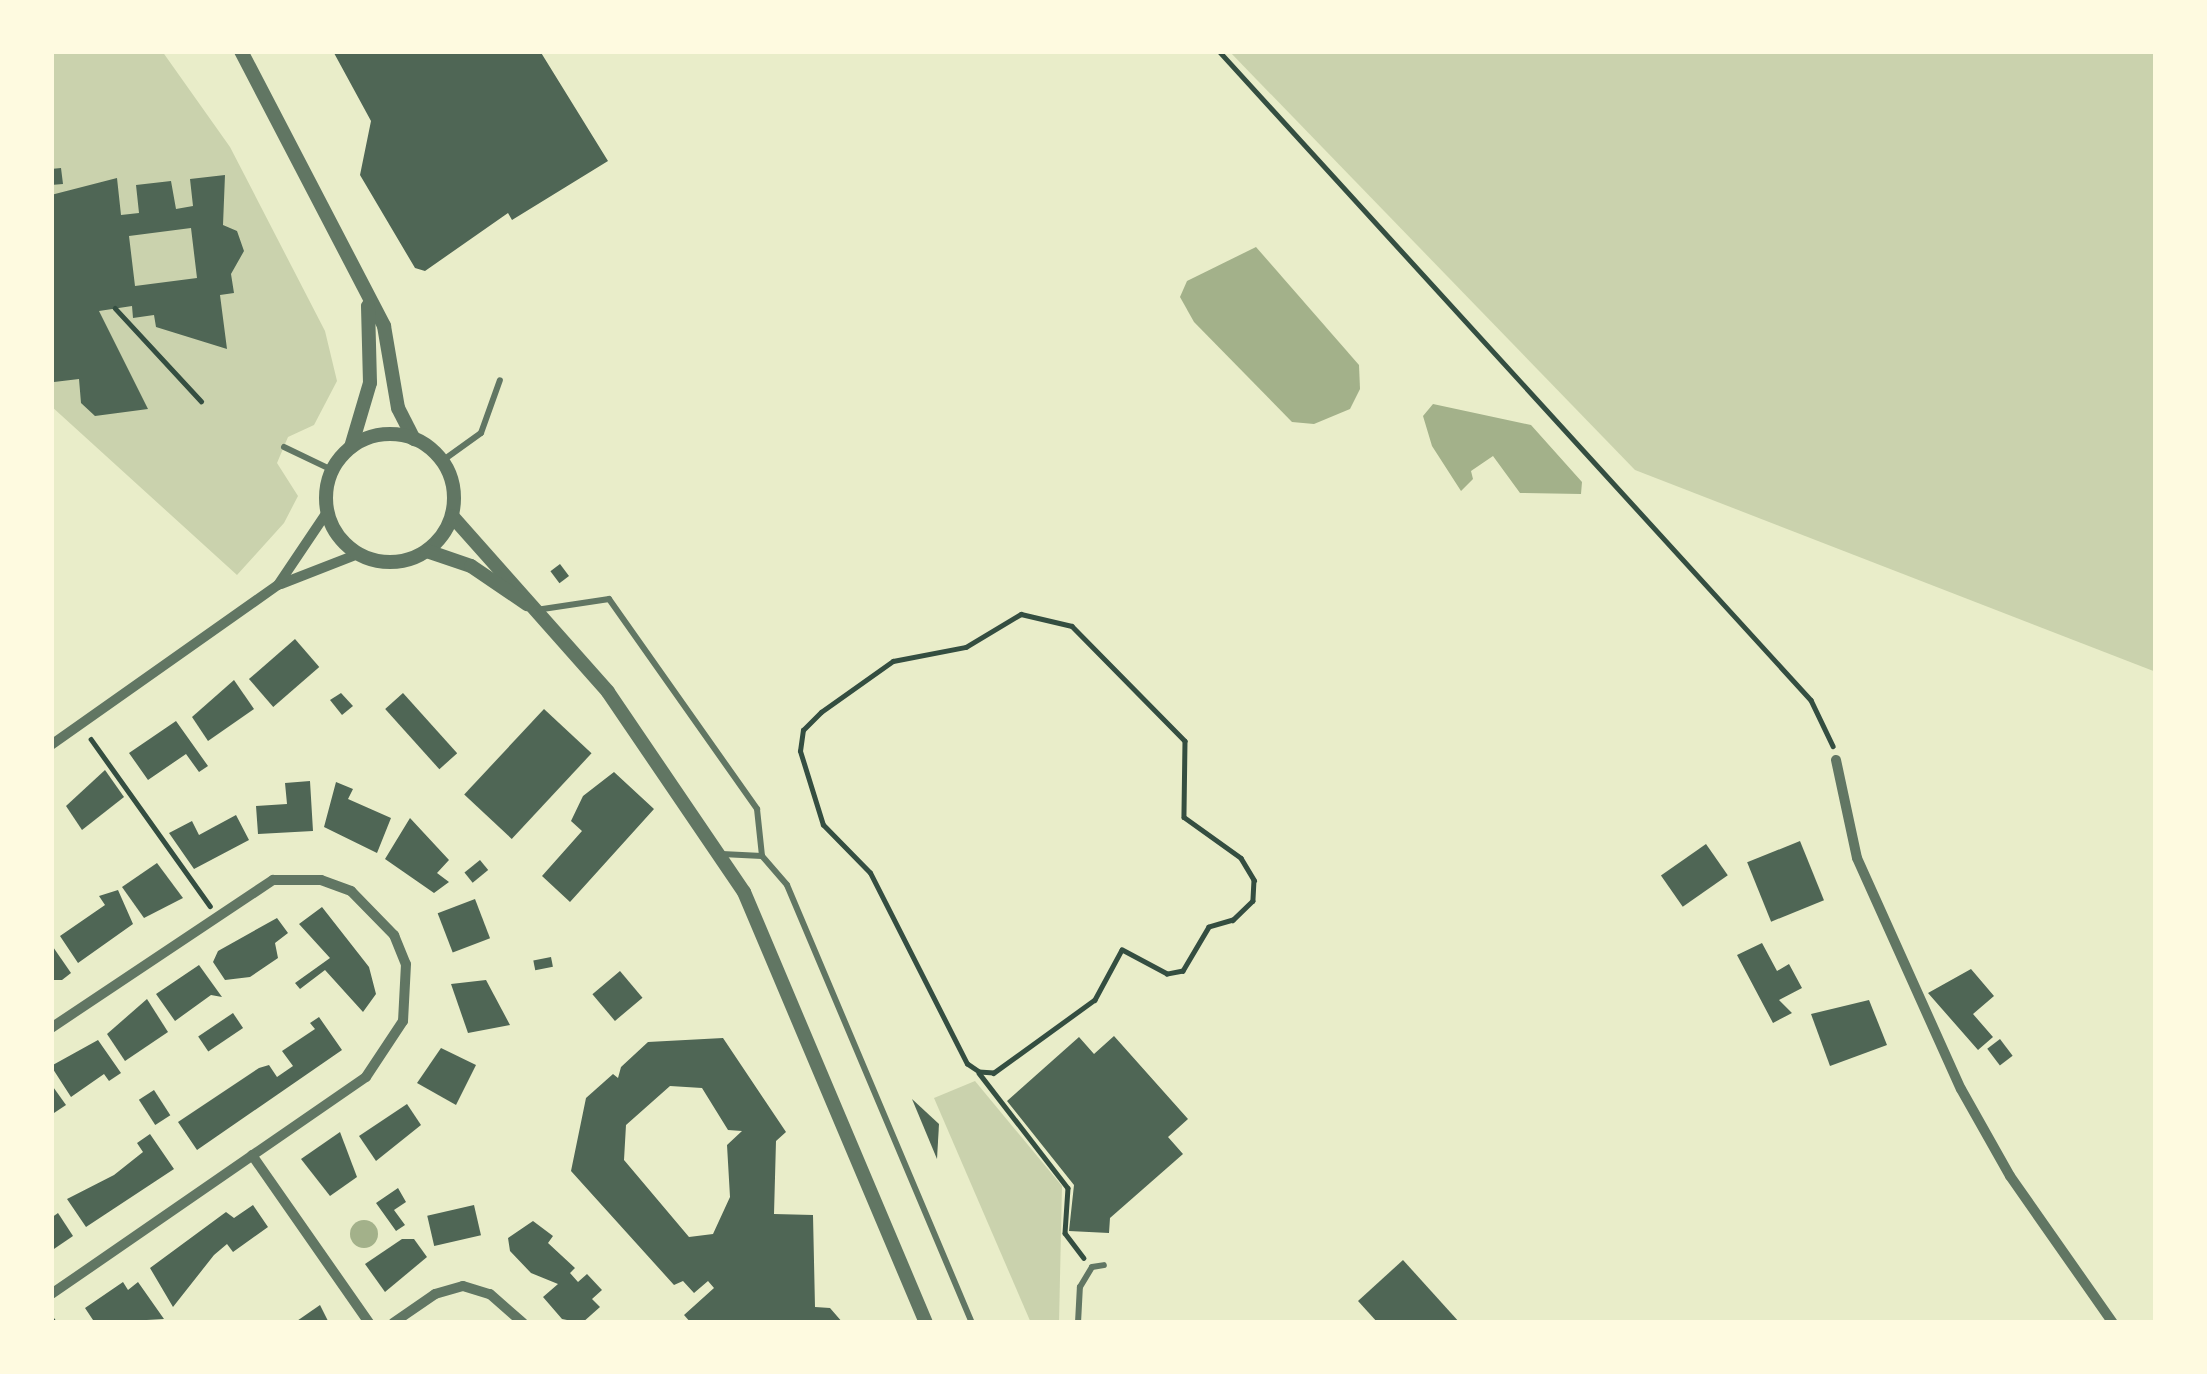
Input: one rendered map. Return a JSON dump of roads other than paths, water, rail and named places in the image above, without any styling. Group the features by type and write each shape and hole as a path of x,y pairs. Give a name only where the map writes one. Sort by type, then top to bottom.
{"street":[{"path":"51,745 278,585 358,554 400,562 427,551 452,516 453,488 442,461 414,439 398,408 384,326 241,51"},
{"path":"278,585 327,512 332,470 351,447 370,383 368,301"},
{"path":"351,447 381,435 414,439"},
{"path":"327,512 358,554"},
{"path":"452,516 619,707 721,854 772,950 926,1323"},
{"path":"427,551 471,566 536,610"},
{"path":"1836,760 1857,858 1961,1089 2010,1176 2113,1323"},
{"path":"51,1028 215,914 273,880 322,880 376,911 406,964 404,1021 366,1077 51,1294"},
{"path":"252,1155 369,1323"},
{"path":"393,1323 435,1294 463,1286 490,1294 523,1323"}],"lane":[{"path":"442,461 481,433 500,380"},
{"path":"284,447 332,470"},
{"path":"536,610 609,599 757,809 762,856 796,904 972,1323"},
{"path":"721,854 762,856"},
{"path":"1078,1323 1080,1287 1092,1267 1104,1265"}]}
